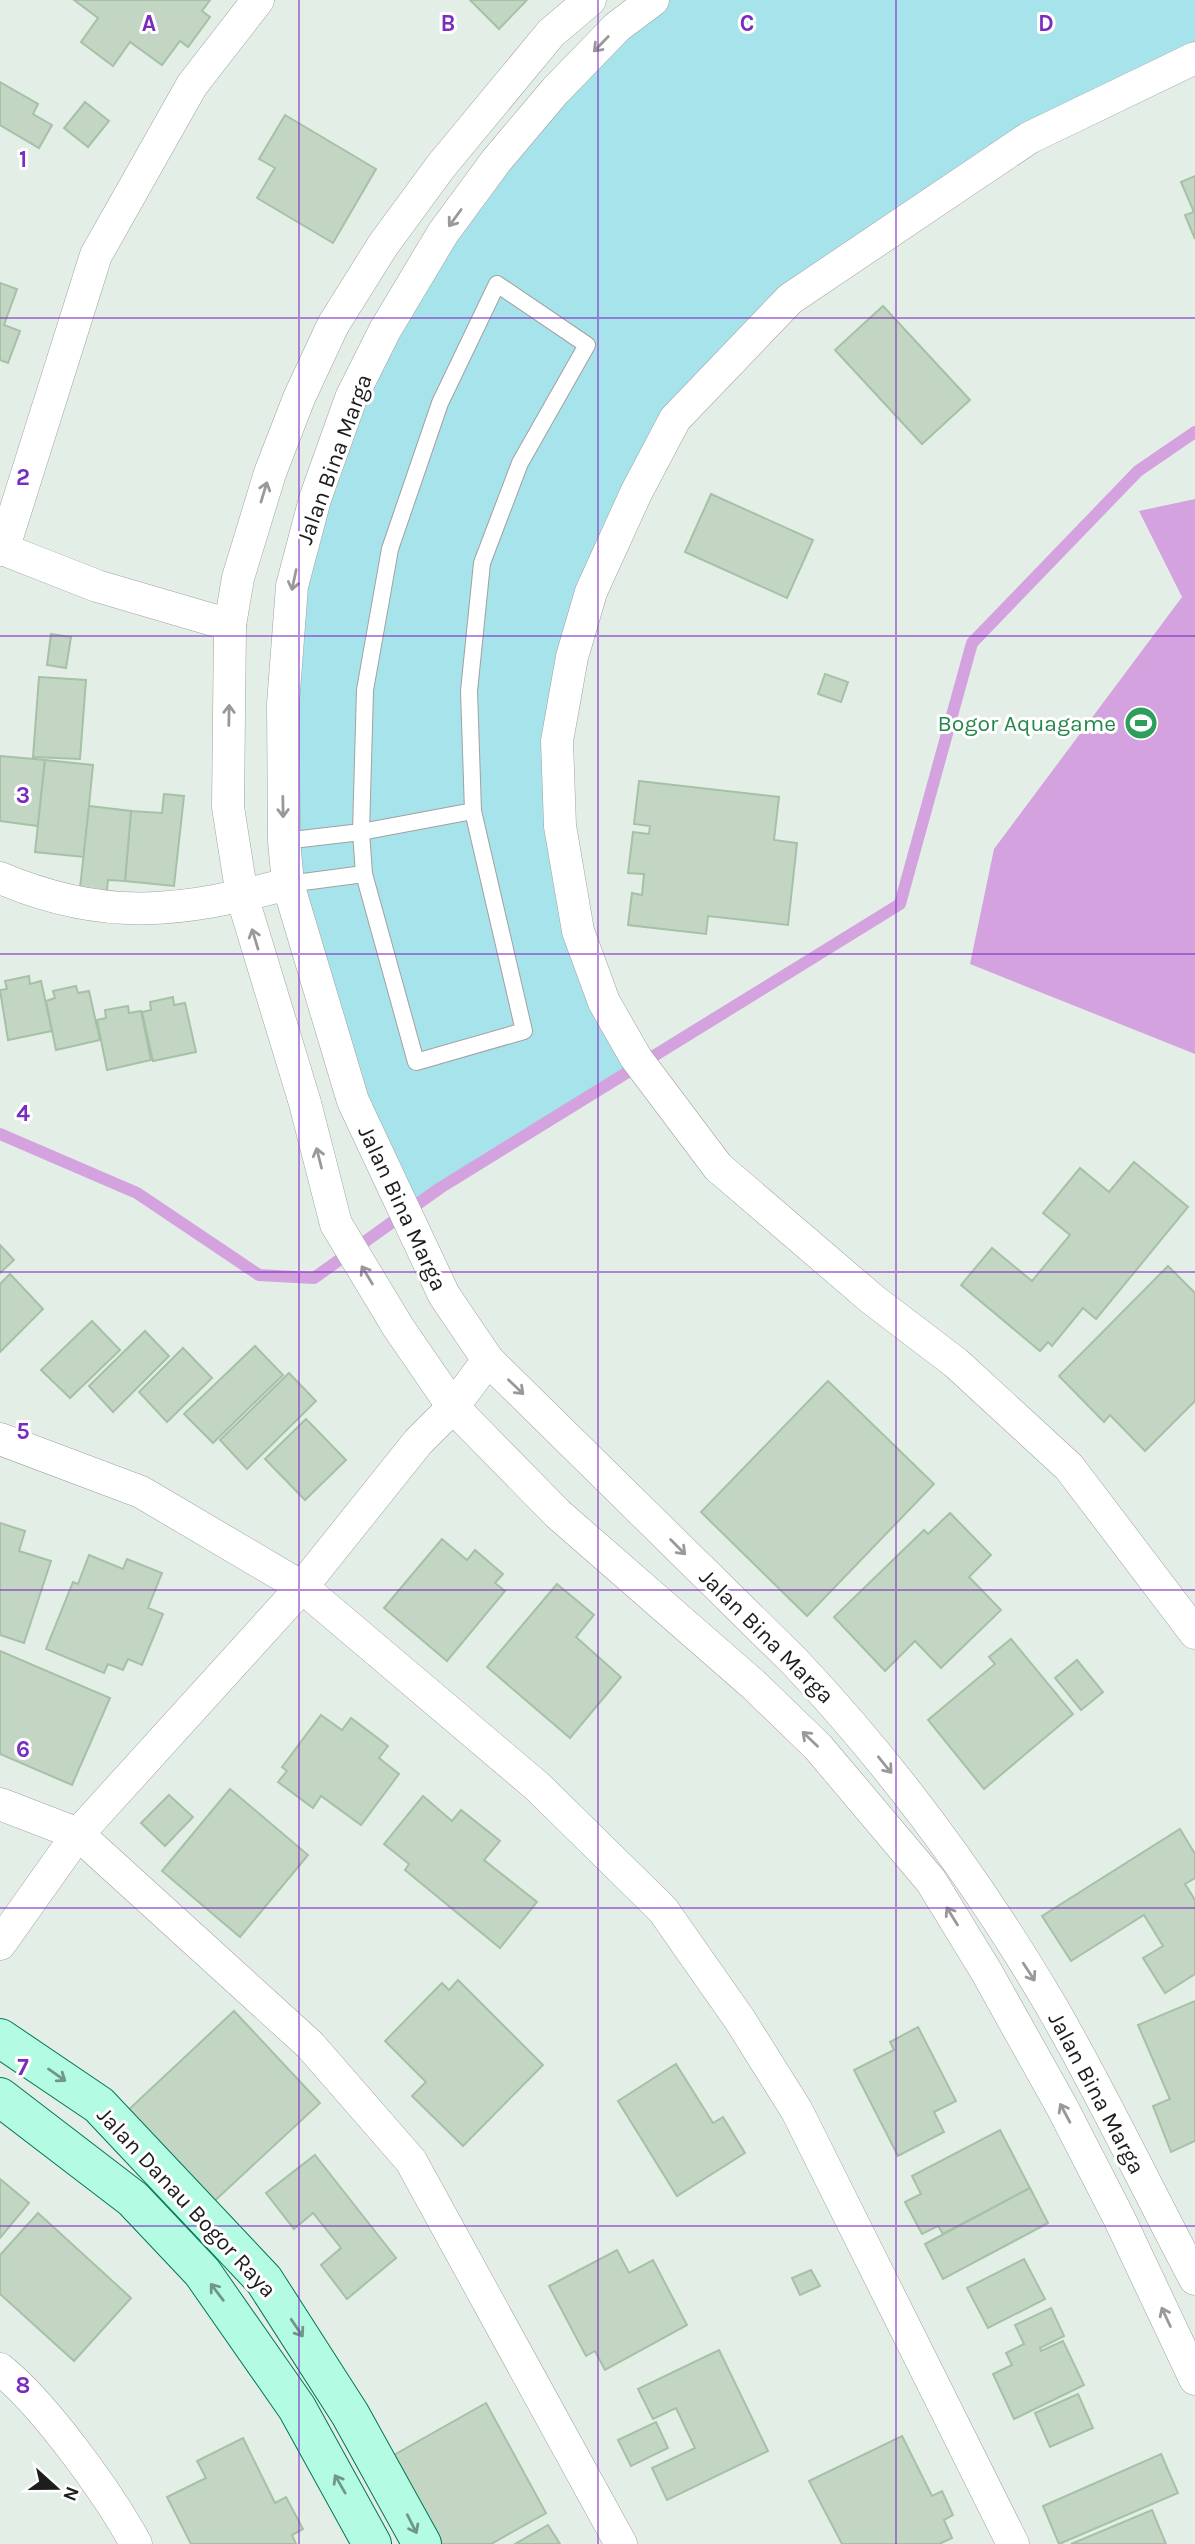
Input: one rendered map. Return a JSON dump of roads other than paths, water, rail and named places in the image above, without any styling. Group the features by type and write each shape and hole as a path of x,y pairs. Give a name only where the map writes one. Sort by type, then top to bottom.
{"street":[{"path":"230,625 97,586 2,549 96,255 192,85 258,0"},
{"path":"242,896 228,807 230,625 238,578 270,473 299,398 333,326 383,245 441,166 551,33 590,0"},
{"name":"Jalan Bina Marga","path":"653,0 617,27 564,82 496,161 437,244 385,330 351,398 315,499 292,586 283,704 284,841 288,884 353,1101 444,1296 488,1360 795,1662 843,1714 912,1800 1049,2002 1195,2279"},
{"path":"1195,58 1029,138 790,299 675,419 636,493 591,592 572,657 557,741 560,826 578,931 604,1002 636,1058 718,1167 872,1299 956,1363 1069,1467 1195,1633"},
{"path":"0,878 91,906 143,909 197,906 288,884"},
{"name":"Jalan Bina Marga","path":"242,896 305,1104 336,1224 398,1327 453,1408 558,1514 755,1686 818,1747 931,1881 986,1971 1062,2108 1119,2218 1195,2379"},
{"path":"0,1944 78,1834 302,1587 418,1443 453,1408 488,1360"},
{"path":"0,1438 141,1492 302,1587 538,1787 663,1910 740,2020 797,2111 1013,2544"},
{"path":"0,1804 78,1834 310,2045 411,2161 621,2544"},
{"name":"Jalan Danau Bogor Raya","path":"0,2038 99,2105 264,2280 343,2404 422,2544"},
{"name":"Jalan Danau Bogor Raya","path":"0,2098 133,2199 202,2272 297,2408 372,2544"},
{"path":"0,2369 15,2381 64,2441 120,2514 136,2544"}],"lane":[{"path":"497,284 587,345 520,463 482,563 469,691 473,811 524,1031 416,1062 364,874 361,832 365,690 390,549 440,402 497,284"},
{"path":"284,841 361,832 473,811"},
{"path":"288,884 364,874"}],"waterway":[{"path":"0,1134 137,1193 259,1275 314,1278 440,1188 900,904 972,643 1138,471 1195,432"}],"place":[{"name":"Bogor Aquagame","path":"1141,723"}]}
